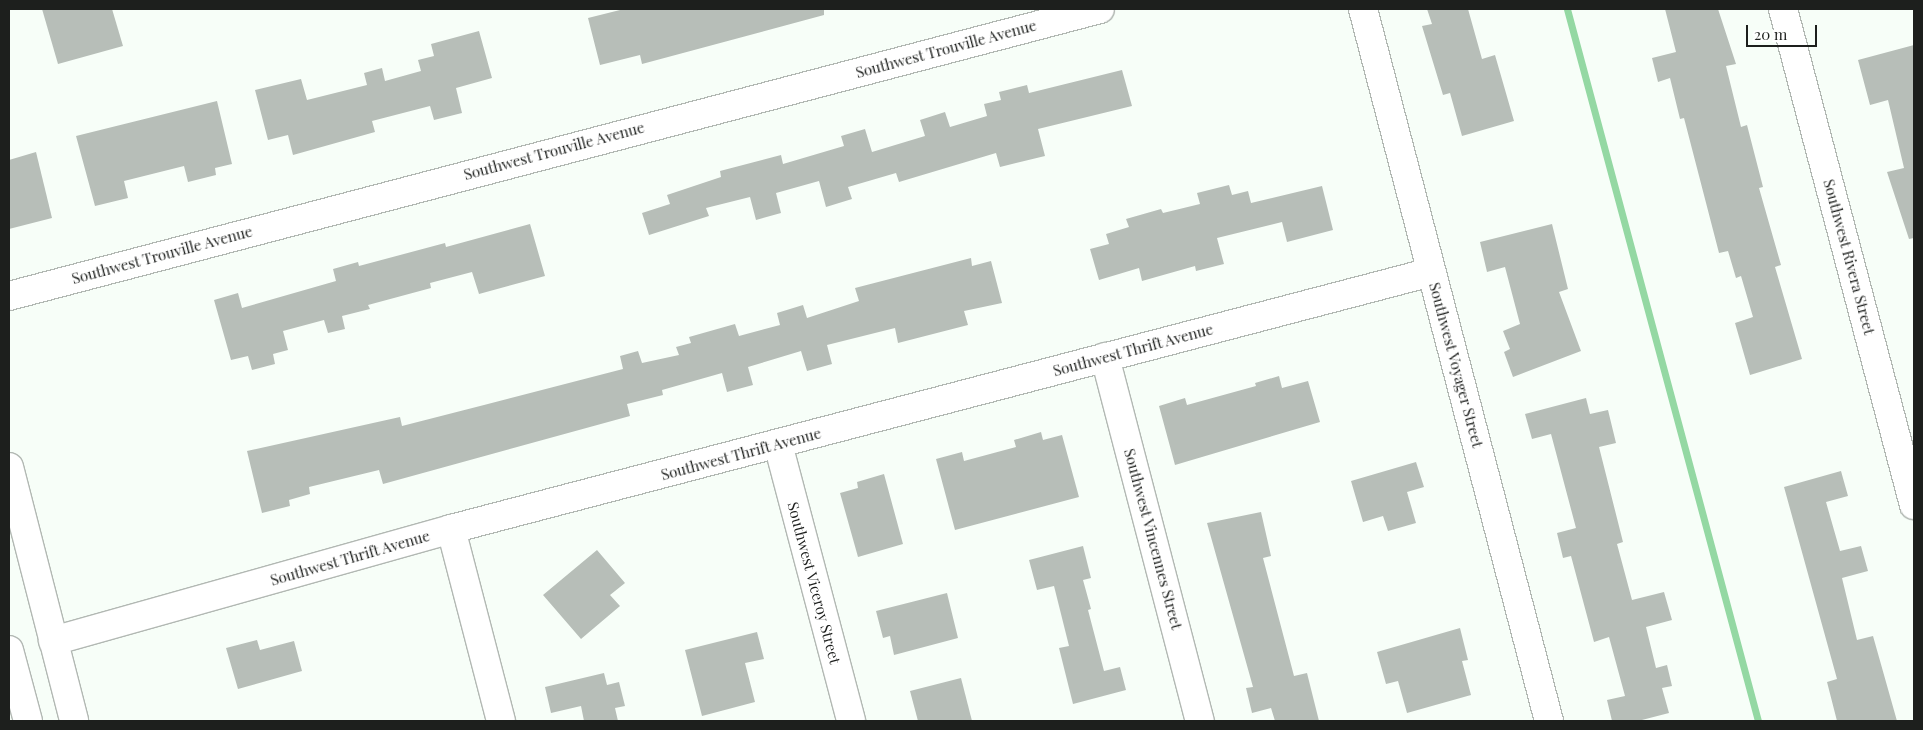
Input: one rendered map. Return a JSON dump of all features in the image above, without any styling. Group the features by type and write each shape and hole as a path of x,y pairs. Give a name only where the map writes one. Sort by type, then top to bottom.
{"street":[{"name":"Southwest Trouville Avenue","path":"9,296 1100,9"},
{"name":"Southwest Voyager Street","path":"1363,9 1549,721"},
{"name":"Southwest Rivera Street","path":"1783,9 1914,505"},
{"name":"Southwest Thrift Avenue","path":"53,641 451,529 1431,272"},
{"name":"Southwest Vincennes Street","path":"1105,357 1200,721"},
{"name":"Southwest Viceroy Street","path":"778,444 851,721"},
{"path":"9,467 74,721"},
{"path":"451,529 501,721"},
{"path":"9,650 28,721"}],"building":[{"path":"42,9 112,9 123,46 58,64"},
{"path":"624,9 824,9 824,15 642,64 640,55 600,65 588,18"},
{"path":"1427,9 1468,9 1482,59 1495,55 1514,121 1462,136 1450,93 1443,95 1422,26 1432,24"},
{"path":"1665,9 1718,9 1736,64 1726,66 1741,127 1747,125 1763,187 1759,188 1781,265 1775,267 1802,359 1750,375 1735,323 1753,317 1741,276 1736,278 1728,251 1719,253 1684,118 1680,119 1670,78 1658,82 1652,58 1676,52"},
{"path":"479,31 492,78 456,88 462,113 434,120 430,106 372,121 375,132 293,155 288,135 268,140 255,90 301,79 307,100 367,85 364,73 382,68 385,81 421,71 418,60 434,56 431,44"},
{"path":"1914,45 1914,238 1909,239 1887,172 1904,168 1888,100 1870,105 1858,60"},
{"path":"1122,70 1132,106 1038,129 1045,156 1000,167 996,153 899,182 896,173 848,187 852,199 826,207 819,181 776,193 781,213 756,220 750,197 706,208 709,216 649,235 642,213 670,204 667,195 721,177 720,171 781,155 783,164 844,146 841,136 865,129 872,152 925,136 920,120 945,112 950,127 987,116 984,104 1001,100 999,92 1027,85 1029,93"},
{"path":"217,101 232,164 215,168 216,175 188,182 184,166 124,181 128,198 95,206 76,136"},
{"path":"36,152 52,218 9,229 9,160"},
{"path":"1229,185 1232,195 1248,191 1251,203 1322,186 1333,230 1287,242 1282,222 1217,238 1224,264 1196,271 1195,266 1142,281 1139,268 1099,280 1090,249 1109,244 1106,234 1129,227 1126,219 1161,209 1163,213 1200,204 1197,193"},
{"path":"530,224 545,276 479,294 472,272 430,283 431,288 368,305 370,309 342,316 345,329 328,333 324,320 283,331 288,350 273,354 275,364 252,370 248,356 231,360 214,300 238,293 242,308 336,281 333,269 358,262 359,266 445,243 446,247"},
{"path":"1552,224 1568,289 1559,292 1581,351 1513,377 1504,352 1510,349 1503,331 1520,324 1505,267 1487,272 1480,242"},
{"path":"971,258 972,266 991,261 1002,303 964,311 968,325 898,343 895,328 827,345 832,364 807,371 801,351 748,367 753,385 727,392 722,373 662,390 663,395 627,404 630,416 383,484 379,470 309,487 310,494 289,500 290,506 262,513 247,451 400,417 402,426 623,369 620,356 638,351 642,363 679,355 676,347 691,343 689,337 735,324 739,336 780,325 777,313 803,305 807,318 859,301 855,288"},
{"path":"1279,376 1282,388 1308,381 1320,422 1175,465 1159,406 1185,398 1187,405 1256,386 1255,383"},
{"path":"1586,398 1590,414 1608,410 1616,443 1599,447 1623,542 1617,544 1632,600 1664,592 1672,620 1646,627 1656,668 1667,665 1672,686 1662,688 1669,713 1638,721 1612,721 1607,700 1625,696 1609,637 1594,642 1571,556 1563,558 1557,533 1576,528 1551,434 1532,439 1525,414"},
{"path":"1041,432 1043,440 1062,435 1079,497 955,530 936,459 962,452 964,461 1016,447 1014,440"},
{"path":"1416,462 1424,487 1407,492 1416,523 1388,531 1383,516 1363,522 1351,481"},
{"path":"1841,471 1848,496 1826,502 1840,551 1861,546 1868,571 1842,578 1857,640 1873,636 1897,721 1837,721 1827,682 1837,679 1784,487"},
{"path":"884,474 903,544 858,557 840,493 858,488 857,482"},
{"path":"1261,512 1271,556 1263,558 1294,676 1307,673 1319,721 1275,721 1271,708 1252,713 1246,688 1253,687 1207,523"},
{"path":"1083,546 1091,578 1083,580 1091,609 1088,610 1104,671 1120,667 1126,690 1073,704 1059,648 1069,646 1054,586 1037,590 1029,560"},
{"path":"597,550 625,583 610,595 620,606 581,639 543,595"},
{"path":"947,593 958,638 894,655 890,636 883,638 876,611"},
{"path":"1460,628 1468,660 1462,661 1471,695 1407,713 1398,681 1386,684 1377,652"},
{"path":"757,632 764,659 745,663 755,702 702,716 685,650"},
{"path":"257,640 260,650 294,641 302,671 238,689 226,648"},
{"path":"604,673 607,685 619,682 625,706 615,708 618,721 584,721 581,706 551,713 545,687"},
{"path":"961,678 972,721 918,721 910,691"}],"waterway":[{"path":"1567,9 1758,721"}]}
